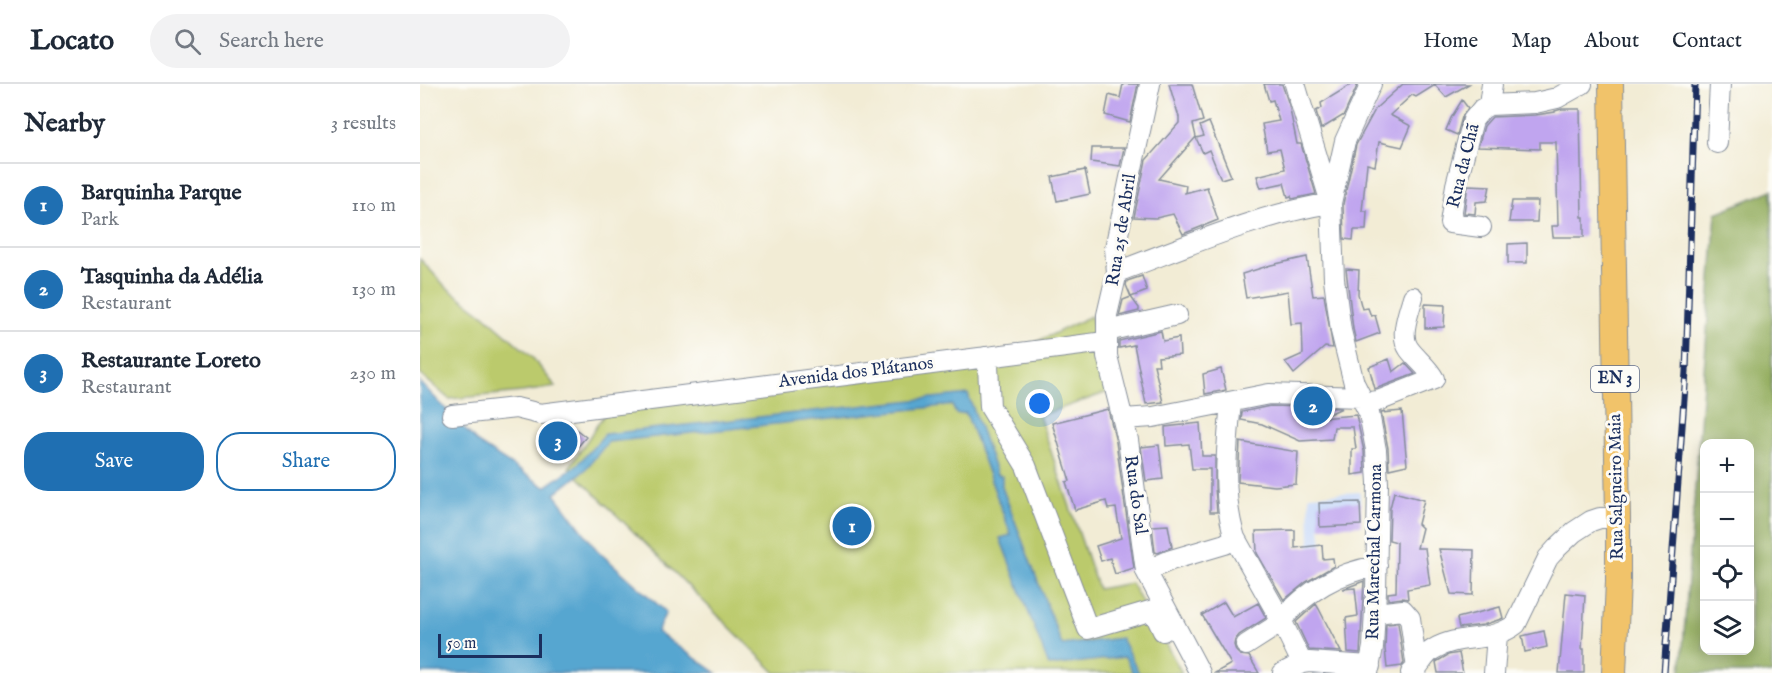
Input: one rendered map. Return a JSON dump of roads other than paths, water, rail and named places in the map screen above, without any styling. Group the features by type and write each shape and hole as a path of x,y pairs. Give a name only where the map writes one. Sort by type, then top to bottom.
{"main road":[{"name":"Rua Salgueiro Maia","path":"1611,84 1618,518 1614,673"}],"street":[{"name":"Rua 25 de Abril","path":"1123,419 1107,357 1107,315 1118,272 1115,248 1150,84"},
{"path":"1295,84 1330,203"},
{"path":"1330,203 1345,141 1371,84"},
{"path":"1489,105 1492,84"},
{"name":"Rua da Chã","path":"1466,225 1456,185 1473,120 1482,109 1489,105 1535,103 1557,98 1582,84"},
{"path":"1717,143 1720,84"},
{"path":"1118,272 1250,224 1330,203"},
{"name":"Rua Marechal Carmona","path":"1330,203 1334,279 1341,331 1354,383 1369,413 1377,461 1377,566 1373,647 1369,669"},
{"path":"1123,419 1153,417 1269,394 1378,401 1434,379 1431,372 1407,347 1404,331 1413,297"},
{"name":"Avenida dos Plátanos","path":"452,416 516,408 540,414 985,357 1106,336 1178,315"},
{"path":"985,357 988,365 990,407 1026,466 1088,629 1153,610 1185,673"},
{"path":"1231,402 1225,476 1235,538 1302,663"},
{"name":"Rua do Sal","path":"1123,419 1146,571"},
{"path":"1414,671 1434,648 1453,641 1497,635 1516,624 1548,558 1565,539 1591,521 1600,518 1618,518"},
{"path":"1200,673 1146,571 1171,560 1225,544 1235,538"},
{"path":"1246,645 1281,621 1297,602 1323,585 1342,574 1377,566"},
{"path":"1375,613 1403,610 1410,618 1414,671"},
{"path":"1494,673 1497,635"},
{"path":"1283,673 1302,663 1369,669"}],"water":[{"path":"420,382 479,444 545,487 578,464 605,434 968,394 997,475 1002,476 1002,487 1062,645 1121,638 1139,673 1133,673 1125,657 1049,666 1000,538 1011,535 966,413 956,414 952,405 608,442 585,470 555,494 597,550 666,612 657,632 717,673 420,673"}],"railway":[{"path":"1664,673 1686,372 1695,84"}],"place":[{"name":"Tasquinha da Adélia","path":"1313,406"},
{"name":"Restaurante Loreto","path":"558,441"},
{"name":"Barquinha Parque","path":"852,526"}]}
